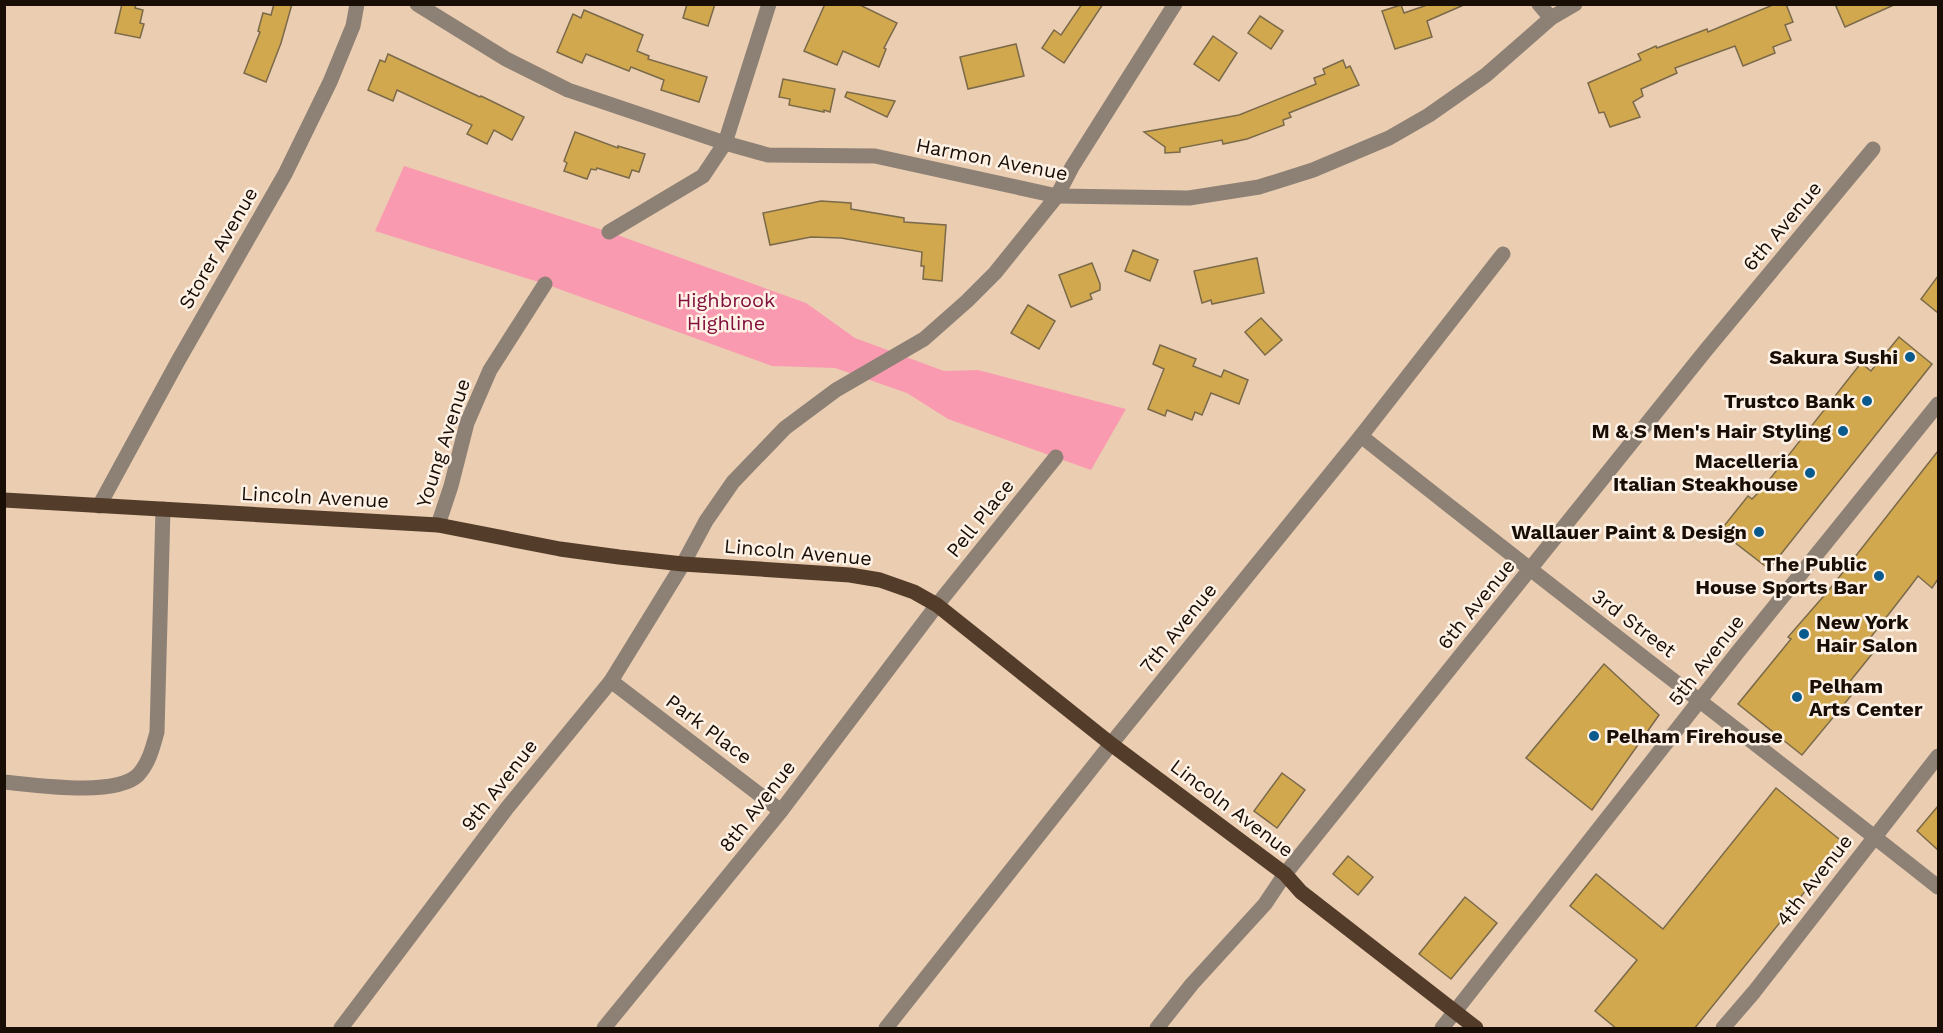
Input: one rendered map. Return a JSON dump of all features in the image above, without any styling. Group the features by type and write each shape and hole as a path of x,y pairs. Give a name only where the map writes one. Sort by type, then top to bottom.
{"main road":[{"name":"Lincoln Avenue","path":"4,500 438,525 560,549 683,564 800,571 880,580 914,592 937,605 1111,744 1285,874 1301,892 1476,1029"}],"street":[{"name":"Storer Avenue","path":"99,506 178,361 285,174 330,82 353,26 357,4"},
{"name":"Harmon Avenue","path":"417,4 506,59 568,90 725,143 768,154 875,156 1057,196 1189,198 1258,187 1313,171 1389,138 1429,115 1486,75 1551,18 1575,4"},
{"path":"609,232 703,176 725,143 769,4"},
{"name":"9th Avenue","path":"341,1029 507,808 611,681 683,564 706,521 734,482 785,428 836,390 924,339 968,301 995,273 1057,196 1072,167 1175,4"},
{"path":"1539,4 1551,18"},
{"name":"6th Avenue","path":"1157,1029 1192,984 1265,904 1285,874 1706,350 1873,149"},
{"name":"7th Avenue","path":"886,1029 1111,744 1361,436 1503,254"},
{"name":"Young Avenue","path":"438,525 451,486 467,423 490,370 545,284"},
{"name":"5th Avenue","path":"1442,1029 1737,653 1938,404"},
{"name":"3rd Street","path":"1361,436 1530,571 1701,701 1938,887"},
{"name":"Pell Place","path":"937,605 1056,457"},
{"path":"4,782 61,787 112,787 128,783 139,774 149,759 157,732 163,509"},
{"name":"8th Avenue","path":"604,1029 782,811 937,605"},
{"name":"Park Place","path":"611,681 782,811"},
{"name":"4th Avenue","path":"1723,1029 1938,756"}],"green space":[{"name":"Highbrook Highline","path":"404,166 609,232 806,303 855,338 944,371 978,370 1126,409 1091,470 948,419 907,393 835,368 772,366 545,284 375,231"}],"building":[{"path":"122,4 136,4 135,8 143,10 140,23 144,24 140,38 115,33"},
{"path":"274,4 292,4 281,43 266,82 244,73 260,32 258,31 263,13 271,15"},
{"path":"687,4 715,4 708,26 683,18"},
{"path":"825,4 858,4 897,23 884,48 886,49 879,67 843,51 837,65 804,51"},
{"path":"1082,4 1103,4 1064,63 1042,48 1054,30 1061,35"},
{"path":"1430,4 1466,4 1427,21 1432,37 1395,49 1382,11 1401,5 1404,13"},
{"path":"1775,4 1786,4 1793,22 1785,25 1791,40 1773,47 1775,53 1743,66 1735,46 1675,68 1677,73 1641,89 1643,96 1633,102 1640,117 1610,127 1604,112 1599,113 1588,83 1641,60 1638,54 1656,46 1657,48 1707,29 1708,32"},
{"path":"1835,4 1896,4 1845,27"},
{"path":"584,10 643,35 637,51 649,56 648,59 707,77 699,102 661,90 664,80 631,67 629,71 586,54 582,63 557,52 573,14 581,18"},
{"path":"1260,16 1283,31 1271,49 1248,33"},
{"path":"1213,36 1237,53 1219,81 1194,64"},
{"path":"1016,44 1024,76 968,89 960,57"},
{"path":"388,54 524,117 512,140 494,130 487,144 467,134 472,125 397,90 393,101 368,90 380,60 385,62"},
{"path":"1343,60 1346,68 1350,66 1359,85 1289,113 1291,117 1283,120 1284,125 1247,139 1223,144 1222,140 1180,148 1180,152 1165,153 1165,147 1144,132 1239,115 1316,84 1314,78 1325,74 1323,69"},
{"path":"783,79 835,89 830,112 789,105 790,99 779,97"},
{"path":"847,92 895,101 887,117 845,97"},
{"path":"575,132 618,148 618,146 645,154 639,172 632,170 629,178 597,168 596,170 591,169 587,179 564,171 567,163 564,161"},
{"path":"821,201 851,203 851,209 904,218 904,222 946,225 942,281 923,279 922,252 841,238 811,237 770,245 763,213"},
{"path":"1133,250 1158,260 1150,281 1125,271"},
{"path":"1257,258 1264,293 1212,304 1211,300 1202,303 1194,271"},
{"path":"1092,263 1100,290 1090,294 1092,299 1071,307 1059,275"},
{"path":"1938,276 1938,313 1921,299"},
{"path":"1028,305 1055,321 1039,349 1011,333"},
{"path":"1261,318 1282,340 1265,355 1245,332"},
{"path":"1899,337 1932,364 1769,569 1720,531 1748,496 1752,499 1762,489 1861,363 1871,371"},
{"path":"1160,345 1196,359 1193,366 1221,377 1224,370 1248,380 1239,404 1211,393 1202,415 1195,412 1192,420 1167,410 1165,416 1148,409 1164,369 1153,364"},
{"path":"1938,451 1938,579 1932,588 1918,576 1867,642 1876,649 1847,685 1855,691 1802,755 1738,704 1791,639 1788,637 1829,590"},
{"name":"Pelham Firehouse","path":"1604,664 1659,715 1592,810 1526,758"},
{"path":"1282,773 1305,790 1277,828 1254,811"},
{"path":"1776,788 1844,843 1694,1029 1617,1029 1595,1011 1637,960 1570,906 1596,874 1663,929"},
{"path":"1938,806 1938,850 1917,831"},
{"path":"1348,856 1373,877 1358,895 1333,874"},
{"path":"1465,897 1497,923 1451,979 1419,954"}],"place":[{"name":"Sakura Sushi","path":"1910,357"},
{"name":"Trustco Bank","path":"1867,401"},
{"name":"M & S Men's Hair Styling","path":"1843,431"},
{"name":"Macelleria Italian Steakhouse","path":"1810,473"},
{"name":"Wallauer Paint & Design","path":"1759,532"},
{"name":"The Public House Sports Bar","path":"1879,576"},
{"name":"New York Hair Salon","path":"1804,634"},
{"name":"Pelham Arts Center","path":"1797,697"},
{"name":"Pelham Firehouse","path":"1594,736"}]}
